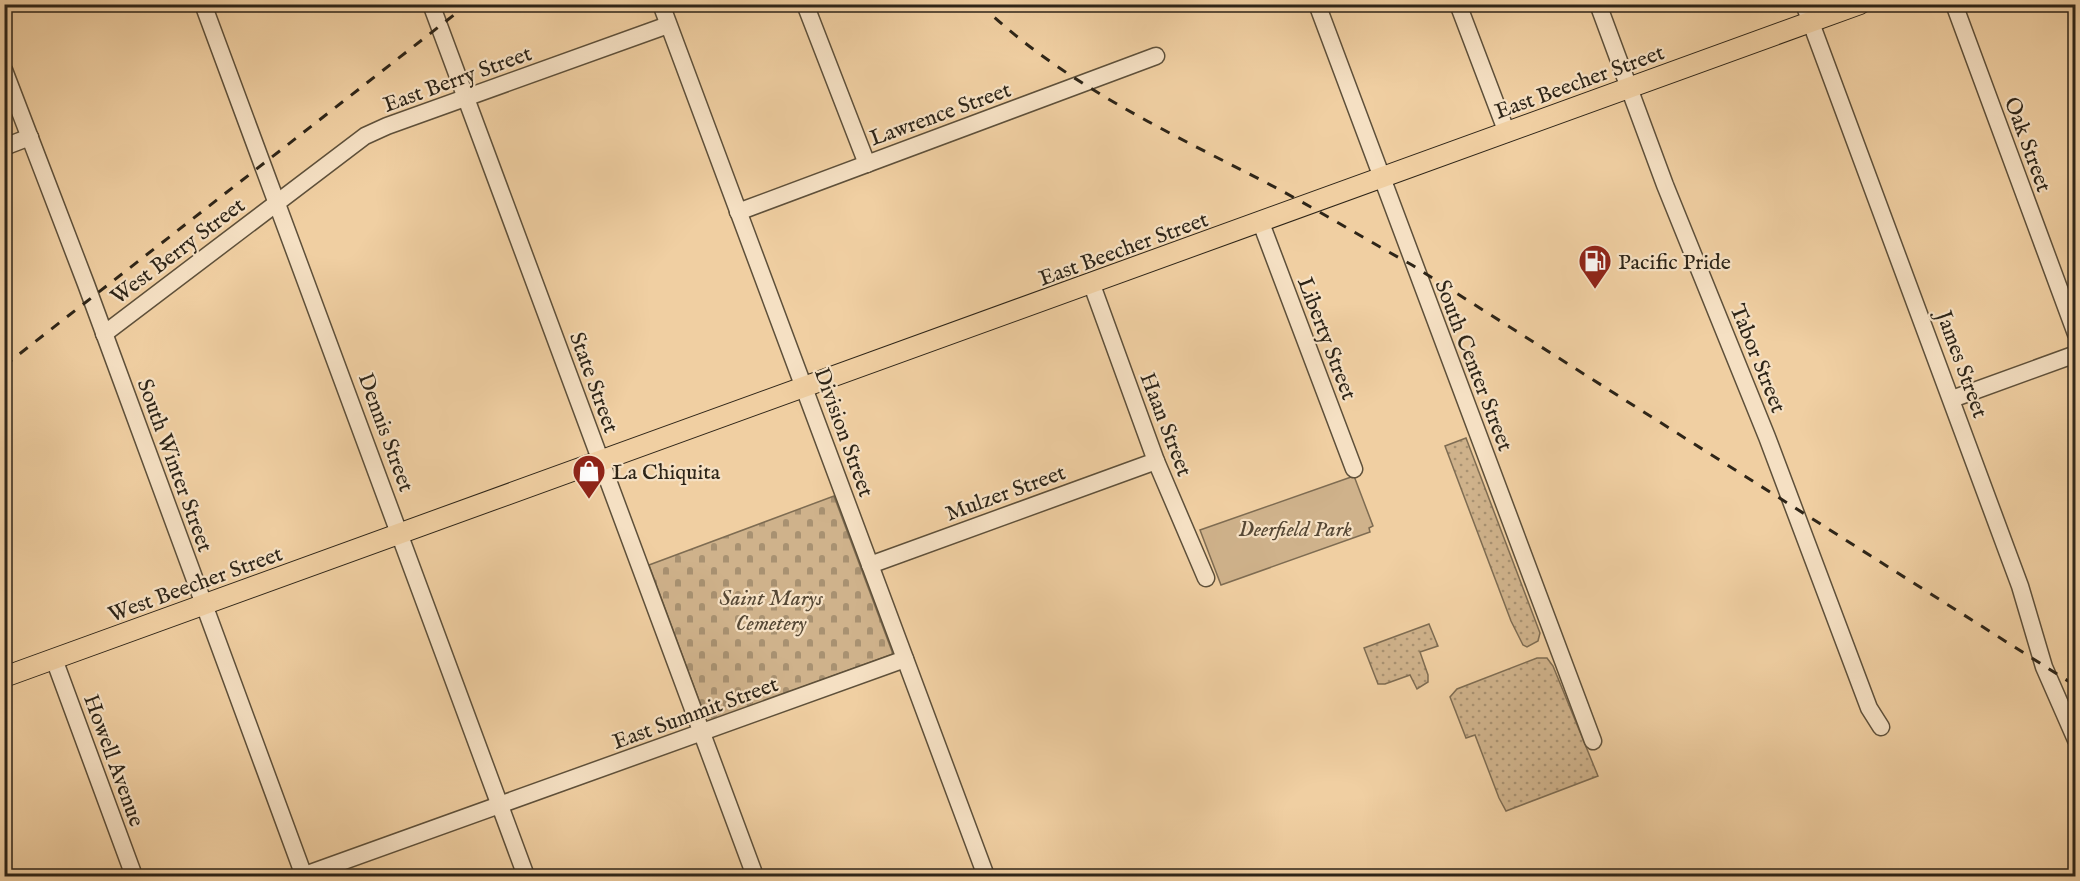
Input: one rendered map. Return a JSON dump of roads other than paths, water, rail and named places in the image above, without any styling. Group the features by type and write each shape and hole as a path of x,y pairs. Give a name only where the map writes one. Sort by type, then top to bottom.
{"main road":[{"name":"East Beecher Street","path":"401,534 1630,88 1808,14 1860,4"},
{"name":"West Beecher Street","path":"4,677 401,534"}],"street":[{"name":"Dennis Street","path":"203,4 526,876"},
{"name":"State Street","path":"431,4 755,876"},
{"name":"Division Street","path":"661,4 986,876"},
{"path":"805,4 867,164"},
{"name":"South Center Street","path":"1317,4 1383,178 1412,264 1593,741"},
{"path":"1458,4 1507,133"},
{"name":"Tabor Street","path":"1598,4 1678,218 1790,495 1869,708 1881,727"},
{"name":"Oak Street","path":"1954,4 2076,334"},
{"name":"James Street","path":"1808,14 2020,586 2044,667 2076,740"},
{"name":"East Berry Street","path":"277,202 366,136 668,25"},
{"name":"Lawrence Street","path":"738,212 1156,56"},
{"name":"South Winter Street","path":"4,70 104,334 303,876"},
{"path":"4,147 30,137"},
{"name":"West Berry Street","path":"104,334 277,202"},
{"name":"Liberty Street","path":"1261,223 1354,469"},
{"name":"Haan Street","path":"1092,285 1156,461 1206,578"},
{"path":"1952,399 2076,354"},
{"name":"Mulzer Street","path":"870,565 1156,461"},
{"name":"Howell Avenue","path":"54,659 134,876"},
{"name":"East Summit Street","path":"303,876 905,659"}],"railway":[{"path":"4,366 468,4"},
{"path":"980,4 1045,58 1080,82 1153,124 1284,192 1412,265 2076,686"}],"place":[{"name":"Pacific Pride","path":"1595,290"},
{"name":"La Chiquita","path":"589,500"}],"park label":[{"name":"Deerfield Park","path":"1295,528"},
{"name":"Saint Marys Cemetery","path":"771,610"}]}
